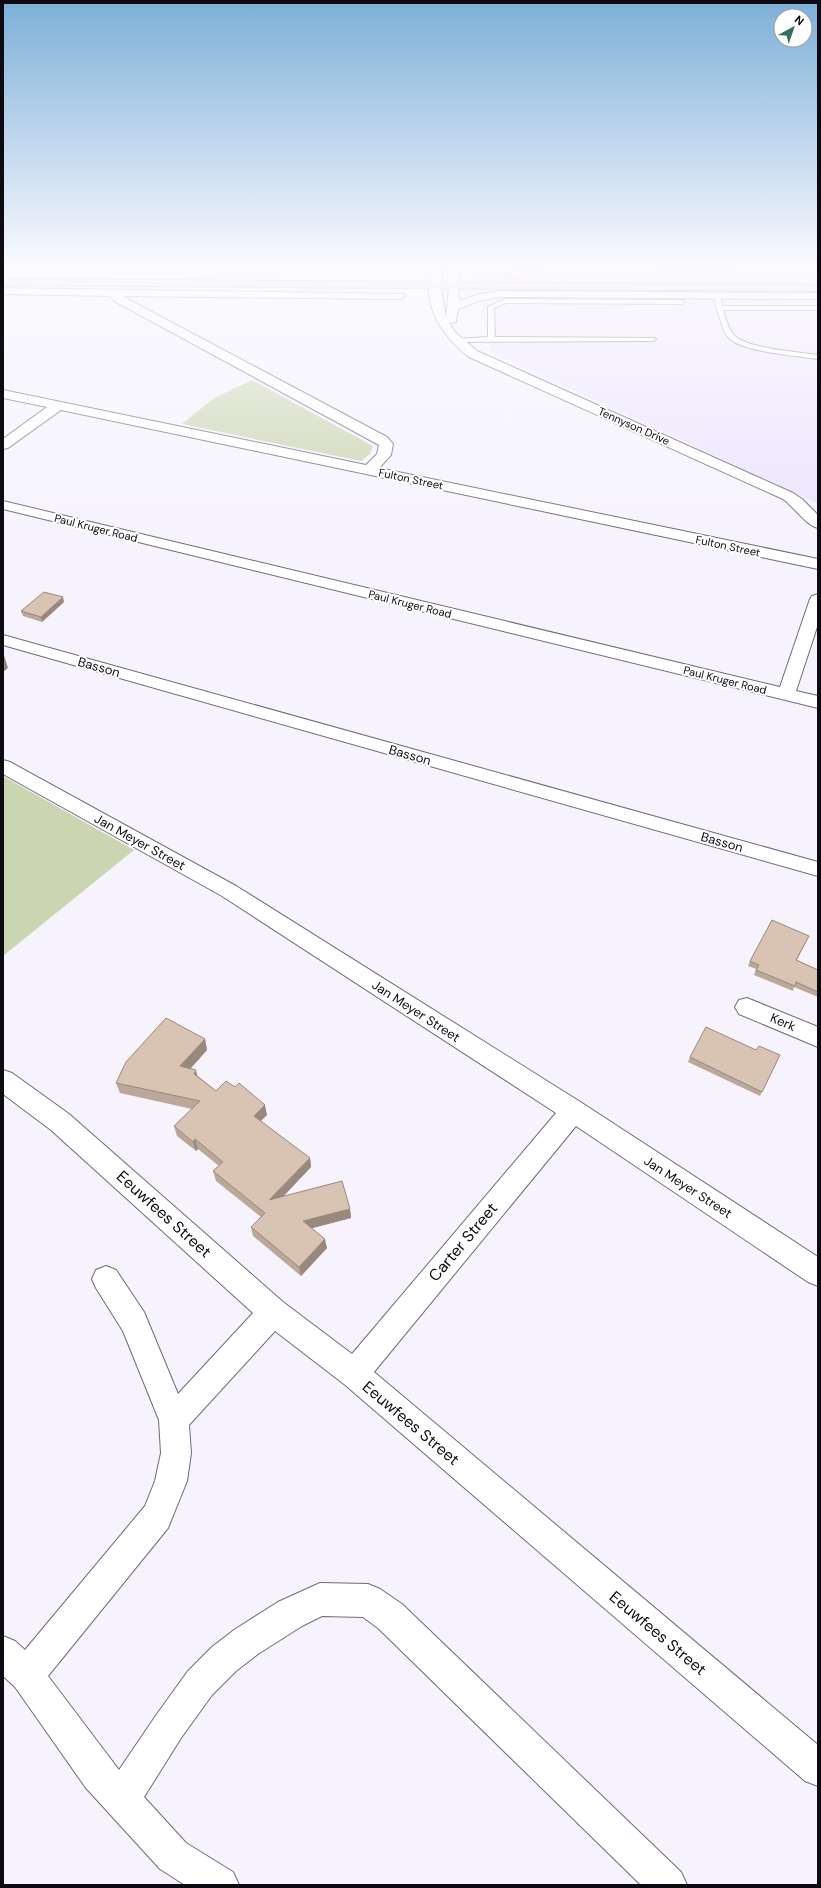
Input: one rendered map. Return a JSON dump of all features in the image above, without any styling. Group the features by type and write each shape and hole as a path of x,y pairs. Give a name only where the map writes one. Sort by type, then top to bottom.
{"street":[{"path":"225,356 382,440 386,444 384,455 369,470"},
{"name":"Tennyson Drive","path":"478,356 788,496 798,502 816,519"},
{"name":"Fulton Street","path":"3,394 818,564"},
{"path":"3,445 59,405"},
{"name":"Paul Kruger Road","path":"3,505 818,702"},
{"path":"786,695 818,599"},
{"name":"Basson","path":"3,640 818,869"},
{"name":"Jan Meyer Street","path":"3,766 229,891 573,1111 818,1273"},
{"name":"Kerk","path":"747,1007 818,1037"},
{"name":"Eeuwfees Street","path":"3,1080 60,1122 273,1312 354,1374 818,1768"},
{"name":"Carter Street","path":"354,1374 573,1111"},
{"path":"106,1279 134,1322 174,1420 176,1453 171,1481 156,1517 15,1664 98,1776 173,1856 220,1885"},
{"path":"174,1420 273,1312"},
{"path":"121,1800 169,1726 196,1690 224,1659 246,1642 290,1614 320,1599 368,1601 390,1616 668,1885"}],"shaded area":[{"path":"501,356 818,356 818,504"}],"green space":[{"path":"252,380 373,446 370,454 361,461 182,424 214,398"},
{"path":"3,776 134,850 3,956"}],"building":[{"path":"44,592 63,597 41,617 21,611"},
{"path":"772,920 809,936 796,960 818,970 818,992 796,982 795,986 756,970 759,965 750,961"},
{"path":"166,1018 205,1039 180,1066 196,1070 194,1074 216,1091 226,1081 235,1087 239,1083 265,1105 254,1116 310,1158 269,1200 342,1181 350,1209 303,1221 325,1239 299,1267 251,1227 265,1213 213,1171 223,1162 195,1139 193,1142 174,1126 200,1101 116,1083 126,1062"},
{"path":"706,1027 756,1050 759,1046 780,1055 762,1092 690,1057"}]}
